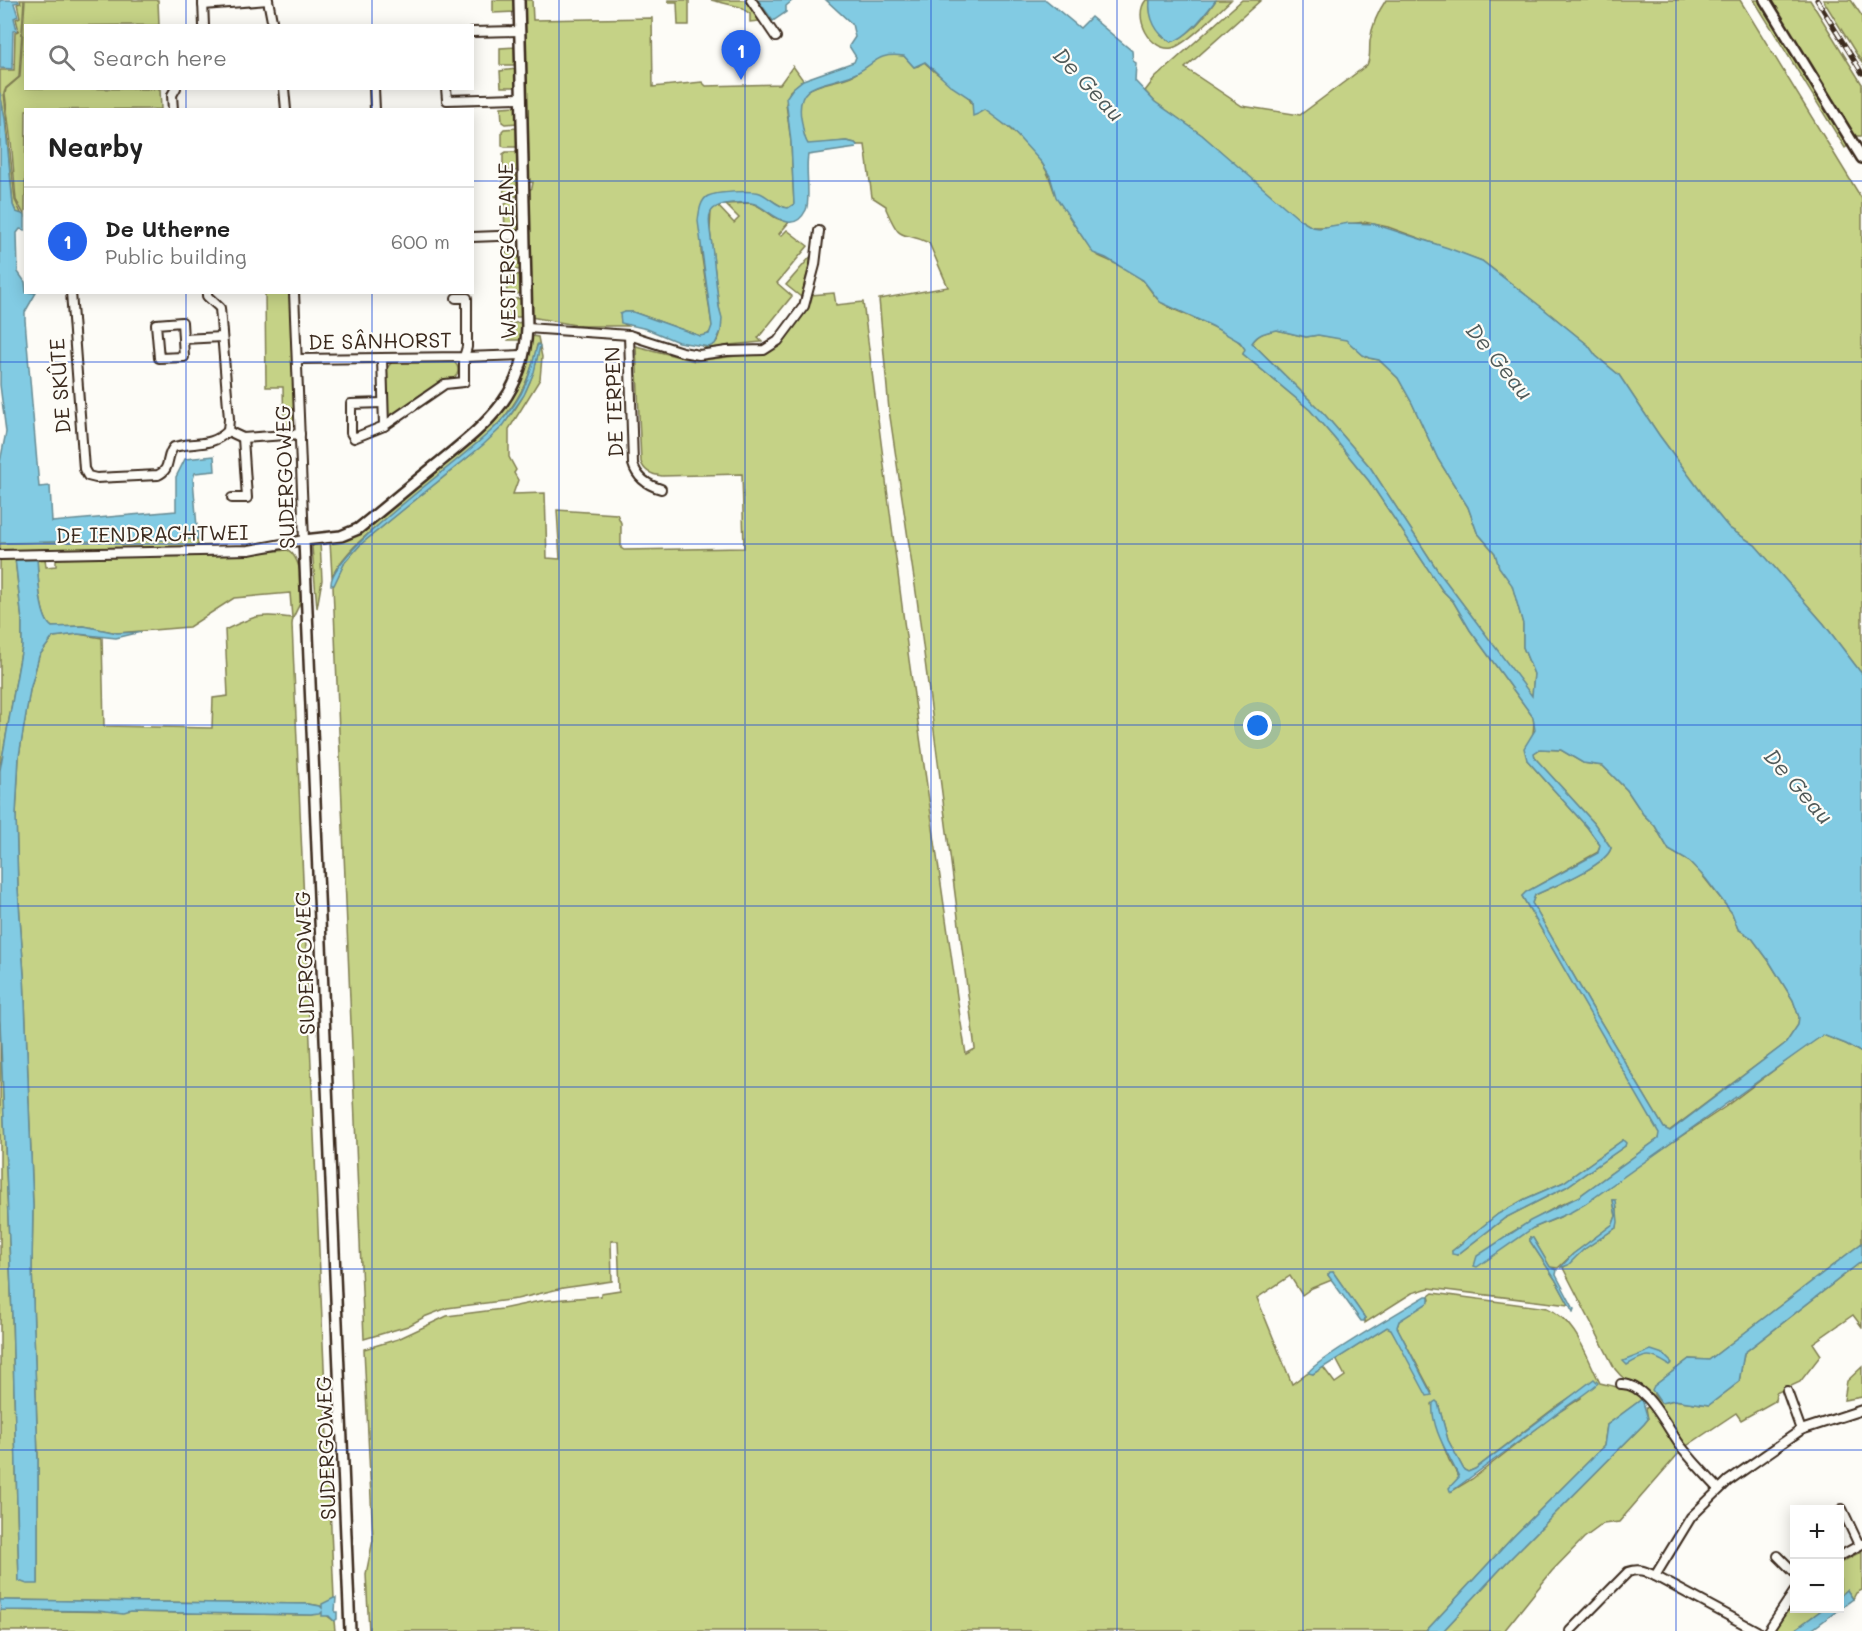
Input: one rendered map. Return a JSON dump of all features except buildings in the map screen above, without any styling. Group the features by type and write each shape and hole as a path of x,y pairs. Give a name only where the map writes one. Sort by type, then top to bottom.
{"street":[{"path":"204,24 203,2 268,0 273,24"},
{"name":"WESTERGOLEANE","path":"304,540 341,536 358,530 487,423 508,394 524,355 527,327 519,0"},
{"path":"750,0 776,37"},
{"path":"1765,0 1862,158"},
{"path":"474,32 519,31"},
{"path":"173,108 172,95 175,90"},
{"path":"284,90 286,108"},
{"path":"374,90 375,108"},
{"path":"446,90 447,100 521,98"},
{"name":"DE TERPEN","path":"527,327 629,335 699,355 727,351 755,351 771,347 789,328 804,306 815,265 819,231"},
{"path":"474,237 525,235"},
{"name":"DE SKÛTE","path":"70,294 84,469 88,476 96,478 158,475 163,473 168,466 168,456 174,447 209,443 220,439 228,431"},
{"path":"207,294 220,308 228,431 243,438 300,434"},
{"name":"SUDERGOWEG","path":"294,294 350,1631"},
{"name":"DE SÂNHORST","path":"456,298 467,298 467,347 464,357"},
{"path":"182,322 183,339 184,357 159,358 156,324 182,322"},
{"name":"DE TERPEN","path":"629,335 633,464 635,471 645,482 661,489"},
{"path":"183,339 222,337"},
{"name":"DE SÂNHORST","path":"297,360 524,355"},
{"path":"382,357 384,426"},
{"path":"383,403 351,404 351,433 356,439 384,426 445,384 464,382 464,357"},
{"path":"232,498 247,498 243,438"},
{"name":"DE IENDRACHTWEI","path":"0,555 249,550 304,540"},
{"path":"1621,1384 1631,1385 1648,1398 1683,1449 1719,1488"},
{"path":"1787,1391 1801,1430"},
{"path":"1655,1576 1691,1517 1719,1488 1801,1430 1862,1410"},
{"path":"1844,1513 1861,1545 1844,1554"},
{"path":"1778,1556 1790,1568"},
{"path":"1570,1631 1628,1572 1636,1569 1655,1576 1757,1631"},
{"path":"1768,1631 1790,1598"}],"green space":[{"path":"20,0 24,0 19,77 6,88 4,93 15,200 22,215 16,212 13,205 5,119 0,93 0,70 14,70 15,32 19,31 16,19 20,17 17,4 21,3"},
{"path":"25,0 158,0 159,24 24,24 24,90 160,90 161,108 24,108 24,214 16,200 5,94 6,89 20,77"},
{"path":"493,0 514,0 515,12 493,13"},
{"path":"522,0 532,0 533,20 652,18 653,87 702,82 706,86 780,84 793,66 803,80 790,91 786,104 791,142 794,204 788,208 761,196 735,192 718,194 705,199 701,251 712,326 707,335 700,336 633,312 625,312 621,322 628,326 581,326 531,317 528,191 532,188 533,182 528,182"},
{"path":"668,0 689,0 689,25 678,25 677,2 668,2"},
{"path":"711,0 746,0 760,21 750,22 750,14 740,7"},
{"path":"1146,0 1150,0 1152,19 1158,30 1171,42 1191,30 1216,0 1231,0 1178,46 1164,48 1150,39 1142,23 1142,7"},
{"path":"1242,0 1261,0 1185,68 1242,106 1300,115 1367,65 1374,24 1386,0 1740,0 1862,199 1862,674 1824,624 1755,545 1729,528 1715,511 1659,435 1619,375 1596,356 1588,345 1540,306 1482,261 1388,227 1364,222 1312,227 1274,199 1202,135 1155,102 1145,91 1155,78"},
{"path":"1754,0 1760,0 1849,145 1845,148"},
{"path":"1771,0 1810,0 1862,84 1862,136 1855,136"},
{"path":"1823,0 1851,0 1862,16 1862,63"},
{"path":"516,47 516,65 500,65 500,48"},
{"path":"888,54 904,56 914,67 924,62 968,97 978,114 985,109 1008,127 1029,147 1044,166 1054,191 1082,236 1097,255 1136,275 1162,303 1239,342 1245,349 1243,354 1310,410 1369,481 1442,590 1453,601 1470,630 1533,717 1533,733 1527,760 1587,827 1600,845 1598,852 1522,896 1660,1133 1658,1139 1578,1197 1509,1234 1533,1228 1560,1217 1725,1107 1823,1035 1862,1053 1862,1243 1709,1360 1689,1359 1654,1386 1654,1395 1661,1403 1674,1400 1709,1405 1739,1382 1744,1353 1862,1261 1862,1327 1853,1315 1813,1343 1821,1355 1800,1382 1776,1393 1775,1401 1741,1420 1736,1413 1685,1447 1640,1388 1621,1376 1615,1369 1563,1268 1583,1250 1617,1227 1615,1200 1613,1200 1616,1216 1613,1224 1558,1268 1550,1267 1533,1238 1530,1237 1530,1241 1569,1305 1429,1288 1412,1293 1365,1323 1365,1318 1333,1272 1328,1275 1332,1280 1302,1295 1290,1276 1257,1298 1292,1384 1308,1372 1313,1374 1323,1367 1335,1383 1345,1376 1336,1359 1387,1327 1391,1329 1432,1393 1397,1327 1399,1321 1430,1300 1429,1296 1433,1293 1547,1308 1566,1321 1573,1330 1600,1383 1634,1391 1642,1399 1607,1425 1604,1446 1513,1537 1426,1631 369,1631 366,1574 373,1540 364,1349 398,1339 447,1316 502,1309 540,1301 601,1296 601,1293 620,1290 618,1241 611,1241 612,1281 563,1288 517,1299 447,1308 408,1326 364,1339 333,586 345,562 361,544 474,452 504,422 517,406 527,388 535,367 539,344 525,384 506,415 494,429 364,537 343,559 332,576 330,541 353,537 493,424 512,397 519,382 532,336 538,337 542,357 540,379 509,429 509,457 518,480 513,494 545,493 547,558 560,559 557,510 617,514 621,523 621,548 624,550 744,548 742,474 662,476 649,472 642,465 636,346 695,361 761,353 796,323 808,307 811,295 834,293 836,305 863,302 909,660 966,1054 975,1049 917,599 889,410 879,299 948,287 929,243 899,232 886,206 872,197 865,145 846,141 808,145 800,118 799,106 807,91 851,76","holes":["1623,1140 1625,1146 1566,1187 1505,1218 1457,1255 1452,1251 1498,1214 1564,1182","1581,1390 1581,1398 1554,1415 1472,1479 1452,1491 1459,1477 1449,1460 1439,1434 1432,1404 1438,1403 1448,1440 1464,1470 1468,1472"]},
{"path":"516,69 517,87 501,87 500,71"},
{"path":"517,106 518,123 505,124 502,122 501,107"},
{"path":"518,128 518,147 502,146 502,131"},
{"path":"519,152 519,171 503,170 503,154"},
{"path":"519,175 520,196 508,197 504,194 503,179"},
{"path":"520,201 519,229 515,232 505,232 504,205 508,202"},
{"path":"751,203 774,217 790,221 779,234 781,236 787,230 808,246 777,283 792,296 758,338 762,342 729,345 712,350 702,346 709,346 718,339 721,327 710,230 711,211 717,205 734,223 739,218 725,204"},
{"path":"522,252 522,270 506,269 505,253"},
{"path":"812,255 801,297 786,285"},
{"path":"522,274 523,294 507,293 506,277"},
{"path":"265,294 290,294 295,423 289,429 284,431 283,387 266,387"},
{"path":"523,298 523,317 507,317 507,300"},
{"path":"523,322 522,340 508,340 508,324"},
{"path":"1277,330 1306,337 1318,335 1346,339 1363,355 1379,360 1398,378 1438,459 1468,507 1477,532 1495,553 1499,567 1512,584 1523,624 1523,647 1534,674 1532,697 1438,571 1370,467 1325,415 1252,343 1260,335"},
{"path":"451,360 458,369 453,379 442,381 392,417 388,417 386,369 393,361"},
{"path":"198,539 198,548 0,550 0,543"},
{"path":"320,542 322,580 317,608 312,547 315,543"},
{"path":"288,550 299,567 302,583 300,603 292,625 334,1598 320,1608 320,1606 309,1604 0,1600 0,1021 12,1314 19,1580 38,1583 38,1460 32,1267 33,1206 16,815 19,756 30,690 39,656 53,637 78,634 102,638 104,726 212,728 213,698 228,696 225,630 257,617 292,618 290,593 234,598 189,627 117,633 84,626 52,627 44,615 42,606 37,558 45,558 46,567 56,566 56,558 234,555"},
{"path":"15,558 22,621 22,647 0,770 0,559"},
{"path":"1540,749 1561,750 1583,763 1603,766 1627,790 1643,814 1655,826 1669,850 1690,862 1699,871 1732,913 1738,929 1752,938 1793,1000 1799,1017 1798,1025 1786,1043 1669,1131 1664,1128 1532,903 1535,895 1589,869 1607,855 1611,848 1594,823 1535,758 1534,753"},
{"path":"1862,1367 1862,1397 1844,1400 1847,1381"},
{"path":"1650,1406 1680,1452 1619,1522 1603,1524 1584,1538 1552,1571 1504,1631 1443,1631 1506,1563 1644,1424 1648,1419 1646,1408"},
{"path":"1862,1551 1862,1590 1856,1593 1853,1599 1847,1590 1844,1593 1844,1561"},
{"path":"1790,1606 1790,1613 1818,1613 1793,1631 1774,1631"},
{"path":"0,1610 311,1615 322,1612 334,1621 335,1631 0,1631"}],"water":[{"path":"0,0 18,0 19,2 14,3 18,16 14,18 17,30 13,31 12,69 0,68"},
{"path":"758,0 793,0 786,6 786,12 773,21"},
{"name":"De Geau","path":"826,0 1046,0 1080,28 1091,17 1132,51 1133,61 1136,63 1135,81 1155,102 1202,135 1300,220 1319,228 1349,223 1374,224 1482,261 1588,345 1596,356 1619,375 1659,435 1715,511 1729,528 1755,545 1824,624 1862,674 1862,1053 1823,1035 1585,1204 1533,1228 1477,1267 1474,1266 1477,1256 1530,1221 1578,1197 1658,1139 1659,1133 1522,896 1598,853 1600,845 1587,827 1527,760 1524,748 1535,730 1533,717 1470,630 1453,601 1442,590 1369,481 1310,410 1243,354 1245,349 1240,342 1160,302 1143,280 1093,253 1056,197 1050,176 1042,163 1012,130 985,110 973,116 972,101 968,97 951,86 925,62 914,67 904,56 882,57 854,74 816,86 803,96 801,118 808,144 846,141 857,145 856,148 808,155 807,205 800,218 794,222 781,220 755,204 746,202 724,204 713,209 709,217 710,230 722,318 721,331 715,344 709,347 678,342 647,329 621,323 620,314 633,312 700,336 709,334 712,326 698,221 702,204 705,198 712,195 756,192 784,207 788,208 794,204 786,98 803,80 854,62 856,57 849,46 855,37 852,24","holes":["1277,330 1306,337 1318,335 1346,340 1363,355 1379,360 1398,378 1438,459 1468,507 1477,532 1495,553 1499,567 1512,585 1523,624 1523,647 1534,674 1532,696 1438,571 1370,467 1325,415 1252,343 1260,335","1540,749 1561,750 1583,763 1603,766 1627,790 1643,814 1655,826 1669,850 1690,862 1732,913 1738,929 1752,938 1793,1000 1799,1017 1798,1025 1786,1043 1670,1131 1664,1128 1532,903 1535,895 1589,869 1607,855 1611,848 1594,823 1535,758 1534,753"]},
{"path":"1150,0 1216,0 1190,31 1171,42 1161,35 1154,25 1150,13"},
{"path":"0,93 5,119 13,205 16,212 24,215 24,230 20,229 17,233 18,272 24,281 24,294 35,294 25,312 25,320 39,487 50,486 52,522 176,511 176,477 185,459 214,456 215,471 195,473 193,479 198,539 0,543 0,462 6,432 0,385"},
{"path":"538,344 540,346 534,372 524,395 503,426 483,445 361,544 345,562 334,585 331,585 336,569 353,549 504,418 524,387"},
{"path":"15,558 37,558 42,606 44,615 52,627 84,626 117,633 141,632 116,638 78,634 53,637 39,656 30,690 19,756 16,815 33,1206 32,1267 38,1460 38,1584 19,1581 12,1314 0,1021 0,770 22,647 22,621"},
{"path":"1623,1140 1626,1143 1625,1146 1566,1187 1505,1218 1457,1255 1452,1254 1452,1251 1498,1214 1564,1182"},
{"path":"1613,1200 1616,1200 1617,1227 1583,1250 1568,1265 1560,1268 1573,1254 1613,1224 1616,1216"},
{"path":"1530,1237 1533,1238 1550,1267 1557,1270 1556,1275 1574,1309 1573,1312 1530,1241"},
{"path":"1862,1243 1862,1261 1744,1353 1739,1382 1709,1405 1674,1400 1661,1403 1652,1390 1654,1386 1689,1359 1709,1360"},
{"path":"1333,1272 1365,1318 1364,1321 1361,1321 1328,1275"},
{"path":"1429,1296 1429,1302 1399,1321 1397,1327 1432,1395 1427,1396 1391,1329 1387,1327 1313,1374 1308,1373 1343,1347"},
{"path":"1651,1350 1663,1354 1672,1363 1669,1365 1648,1356 1627,1365 1623,1361"},
{"path":"1594,1379 1598,1383 1591,1389 1450,1491 1449,1488 1459,1477 1437,1431 1433,1403 1436,1401 1438,1403 1448,1440 1464,1470 1468,1472"},
{"path":"1642,1399 1648,1419 1644,1424 1506,1563 1443,1631 1426,1631 1513,1537 1604,1446 1607,1425"},
{"path":"1847,1590 1853,1599 1844,1606 1844,1593"},
{"path":"336,1598 337,1619 334,1621 329,1616 322,1616 322,1612 311,1615 130,1612 123,1614 98,1611 0,1610 0,1600 309,1604 322,1608 322,1604"},
{"path":"1818,1613 1834,1613 1810,1631 1793,1631"}],"railway":[{"path":"1817,0 1862,73"}],"place":[{"name":"De Utherne","path":"741,80"}]}
